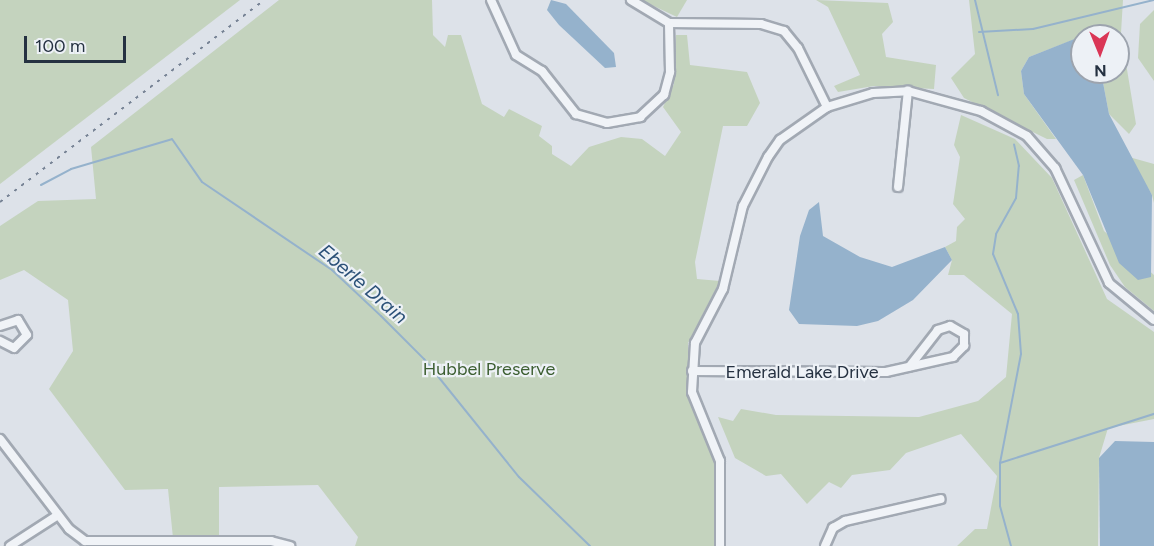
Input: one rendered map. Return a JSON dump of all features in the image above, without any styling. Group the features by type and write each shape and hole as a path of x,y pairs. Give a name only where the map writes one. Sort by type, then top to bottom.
{"street":[{"path":"491,0 516,56 543,71 576,114 607,123 640,117 664,95 670,72 669,23"},
{"path":"631,0 669,23 742,23 784,31 798,48 827,107"},
{"path":"898,187 908,91"},
{"path":"720,546 720,461 696,405 692,371 695,343 723,289 750,189 780,140 827,107 873,93 908,91 981,111 1041,149 1066,189 1100,268 1131,304 1154,320"},
{"path":"0,326 14,319 27,331 18,347 1,346"},
{"name":"Emerald Lake Drive","path":"692,371 849,376 910,366 952,357 964,346 964,334 950,326 938,330 910,366"},
{"path":"0,439 74,534 96,545 265,541 290,546"},
{"path":"825,546 833,528 844,521 941,499"},
{"path":"10,546 58,515"}],"green space":[{"path":"0,0 240,0 0,184"},
{"name":"Hubbel Preserve","path":"279,0 432,0 433,35 445,47 448,35 461,35 482,104 504,117 509,109 542,126 539,136 552,146 552,154 571,166 589,147 621,137 642,139 665,156 681,132 663,107 674,84 676,35 687,35 690,65 747,72 760,103 747,126 723,126 695,262 697,279 720,281 688,343 689,394 713,451 717,480 716,546 355,546 358,537 318,485 219,487 219,536 173,538 168,489 125,490 49,389 73,351 68,300 24,270 0,280 0,226 38,201 96,199 91,147"},
{"path":"641,0 687,0 677,17"},
{"path":"816,0 888,3 893,22 882,34 886,57 936,65 934,89 874,86 838,92 834,86 860,75 828,7"},
{"path":"969,0 1123,0 1122,24 1070,24 1070,41 1029,57 1021,71 1024,94 1056,139 1047,139 964,98 951,78 975,54"},
{"path":"1154,10 1154,81 1138,58 1140,24"},
{"path":"1103,84 1129,84 1136,124 1129,134 1109,114"},
{"path":"961,115 1015,139 1052,178 1107,299 1154,332 1154,419 1108,428 1099,458 1098,546 957,546 975,529 987,529 997,476 961,434 906,453 890,470 852,475 841,488 829,482 807,504 781,474 766,476 735,458 718,417 733,421 741,409 776,415 919,417 978,401 1006,377 1012,314 964,275 948,275 952,260 945,247 956,241 957,227 965,219 953,204 960,157 954,145"},
{"path":"1129,157 1154,164 1154,203 1152,195"},
{"path":"1083,175 1104,231 1154,275 1154,311 1125,287 1110,265 1074,180"}],"water":[{"path":"551,0 566,4 614,53 616,67 605,68 559,25 547,10"},
{"path":"1070,41 1070,84 1103,84 1109,114 1152,195 1151,277 1138,280 1119,263 1083,175 1024,94 1021,71 1029,57"},
{"path":"819,202 823,236 860,257 892,267 945,247 952,260 913,300 878,321 857,326 799,324 789,310 800,236 809,210"},
{"path":"1115,441 1154,442 1154,546 1100,546 1099,458"}],"waterway":[{"path":"975,0 998,95"},
{"path":"979,32 1033,29 1154,0"},
{"name":"Eberle Drain","path":"41,185 71,169 172,139 202,182 332,270 381,316 424,359 519,477 590,546"},
{"path":"1011,546 1000,506 1000,463 1021,354 1018,314 993,254 996,234 1016,198 1019,166 1014,145"},
{"path":"1000,463 1154,414"}],"railway":[{"path":"0,202 264,0"}]}
